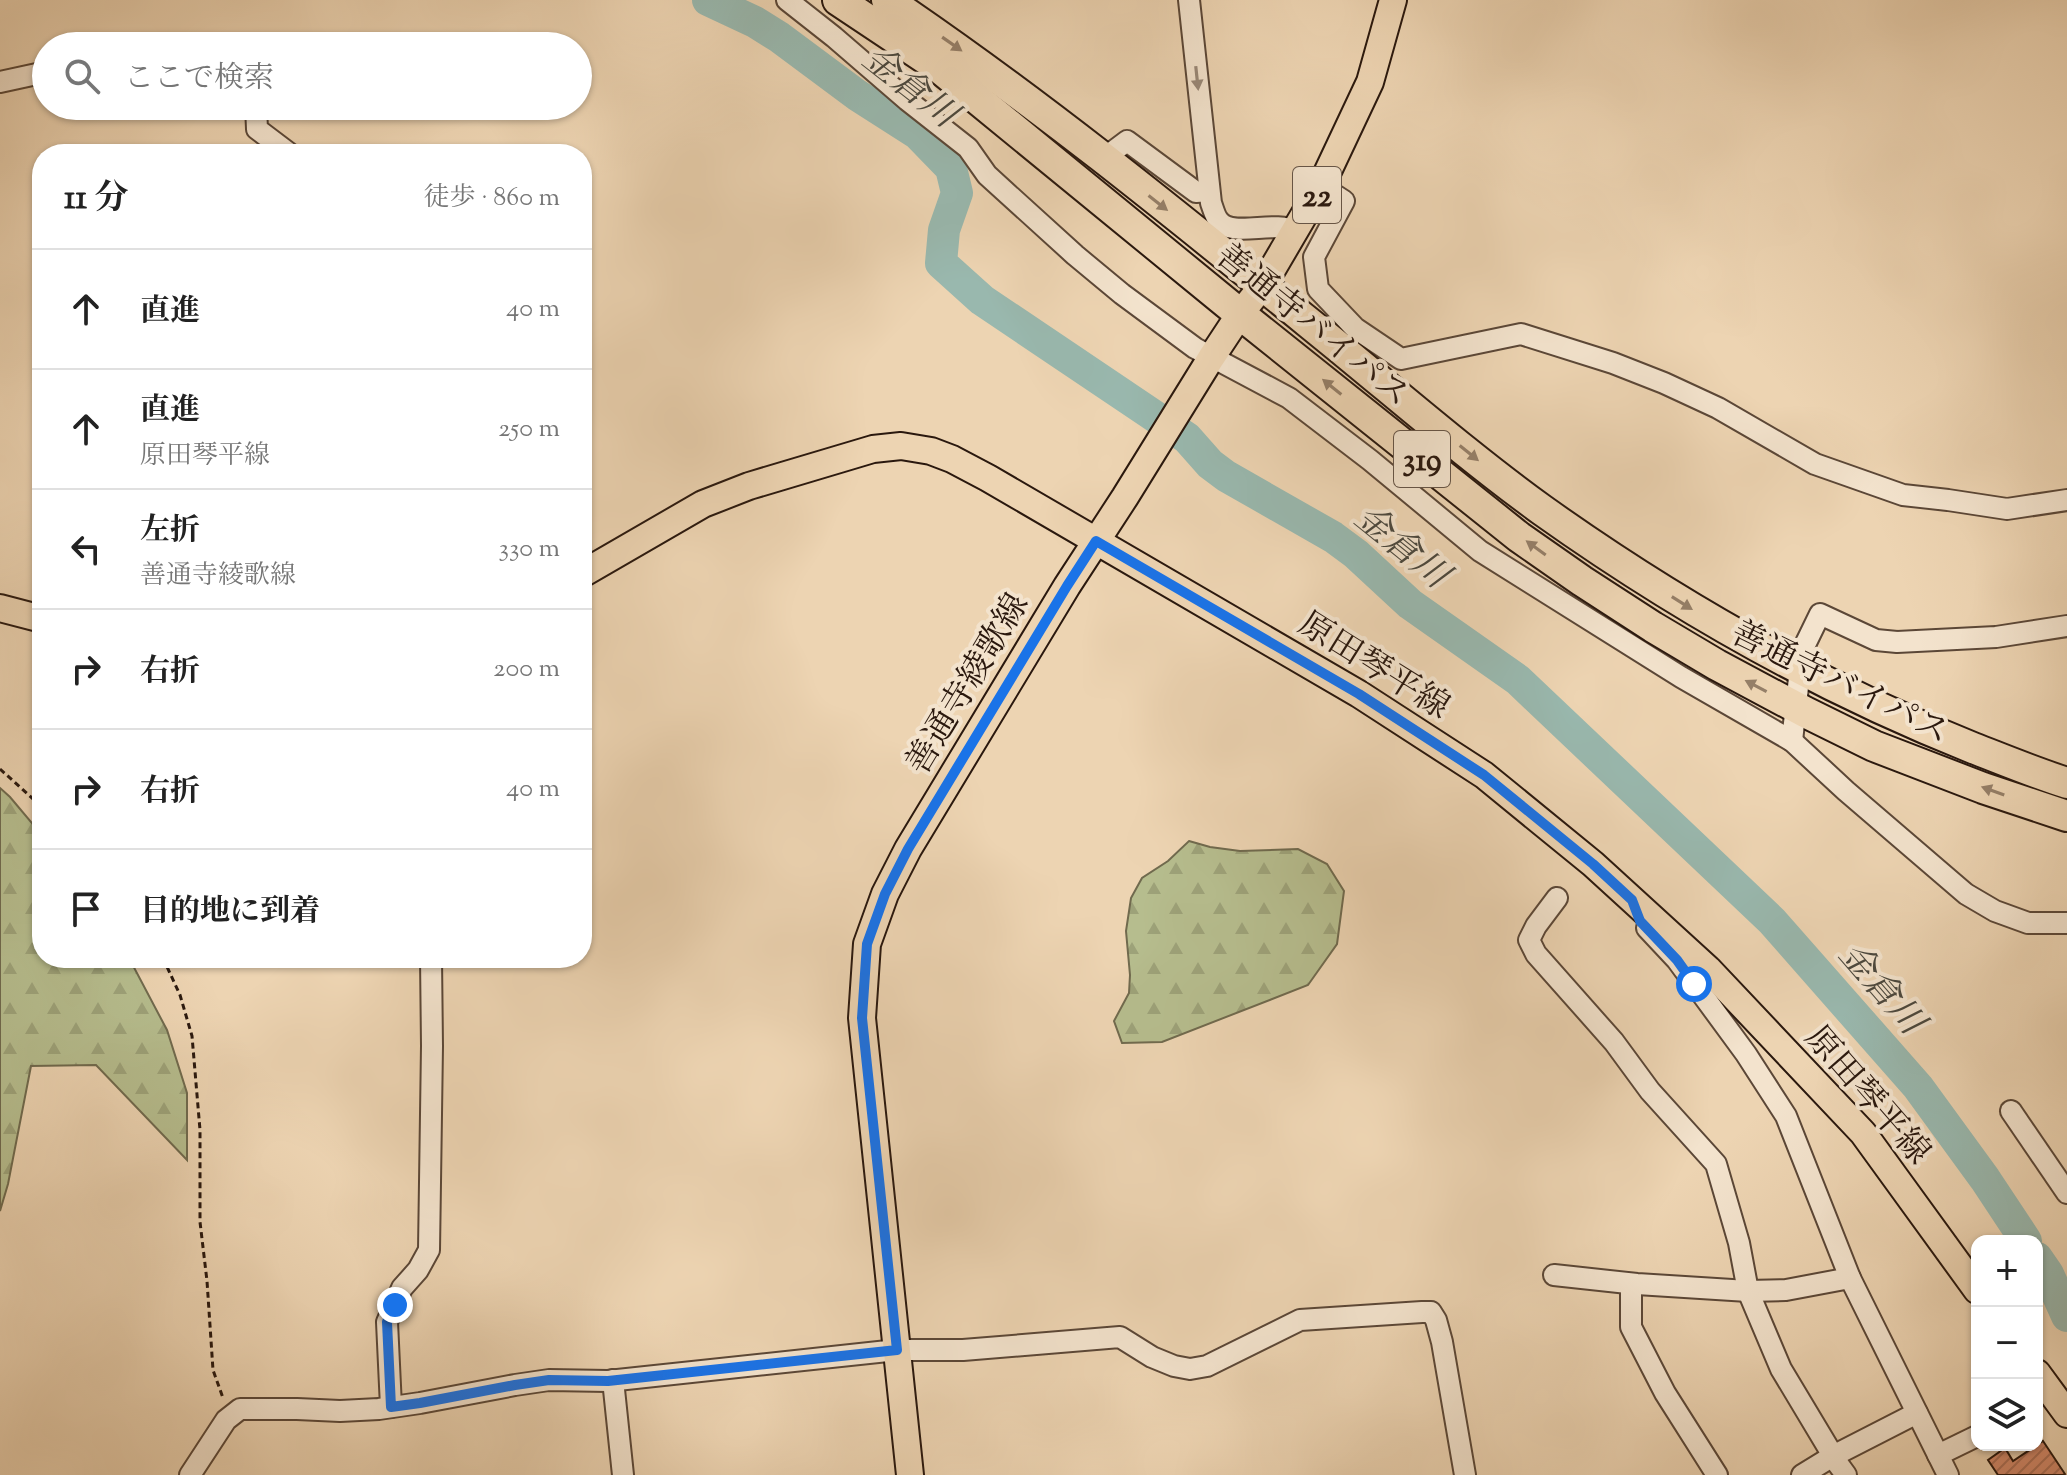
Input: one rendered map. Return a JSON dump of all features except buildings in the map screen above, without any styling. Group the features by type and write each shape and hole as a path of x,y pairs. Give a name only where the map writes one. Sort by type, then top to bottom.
{"highway":[{"name":"善通寺バイパス","path":"838,0 947,74 1240,314 1507,527 1582,581 1717,665 1874,746 2067,816"},
{"name":"善通寺バイパス","path":"887,0 997,77 1103,159 1485,467 1542,510 1677,600 1800,670 1896,716 2067,783"}],"main road":[{"name":"善通寺綾歌線","path":"910,1475 862,1018 867,944 885,894 908,849 1067,586 1207,364 1263,285 1321,186 1370,82 1393,0"},
{"name":"原田琴平線","path":"592,568 703,504 749,486 873,449 901,446 931,451 952,459 1359,694 1484,775 1593,864 1708,969 1863,1133 1971,1282"},
{"path":"0,608 32,616"},
{"path":"2040,1379 2053,1407"}],"street":[{"path":"787,0 968,148 987,175 1075,255 1207,364 1289,398 1480,551 1681,677 1792,741 1966,894 1995,911 2028,923 2067,923"},
{"path":"1189,0 1209,191 1219,223 1230,229 1275,226 1295,231"},
{"path":"0,82 32,75"},
{"path":"257,120 257,129 277,144"},
{"path":"1103,159 1127,141 1196,192 1209,191"},
{"path":"1321,186 1344,201 1314,257 1318,289 1355,328 1401,359 1521,334 1664,383 1718,408 1815,464 1903,495 2007,509 2067,500"},
{"path":"1792,741 1802,651 1820,614 1876,640 1897,642 1996,637 2067,626"},
{"path":"1557,898 1529,940 1536,954 1614,1042 1650,1091 1716,1164 1739,1243 1748,1291 1781,1369 1846,1475"},
{"path":"1632,900 1640,921 1677,960 1746,1054 1786,1116 1850,1278 1948,1475"},
{"path":"391,1407 387,1322 402,1288 418,1270 429,1250 431,968"},
{"path":"2011,1111 2067,1193"},
{"path":"1554,1275 1631,1284 1748,1291 1786,1290 1850,1278"},
{"path":"1631,1284 1631,1327 1665,1393 1717,1475"},
{"path":"190,1475 226,1420 240,1409 340,1411 391,1407 549,1380 613,1380 897,1350 963,1350 1120,1337 1152,1357 1190,1369 1207,1366 1300,1320 1431,1312 1442,1342 1465,1475"},
{"path":"613,1380 623,1475"},
{"path":"1802,1475 1917,1413"},
{"path":"1938,1455 1971,1439"}],"path":[{"path":"0,769 32,798"},
{"path":"168,968 180,995 192,1036 200,1130 200,1222 213,1370 230,1417"}],"green space":[{"path":"0,788 32,823 32,968 134,968 167,1030 187,1093 187,1160 96,1065 31,1066 0,1211"},
{"path":"1189,841 1240,851 1298,849 1327,864 1344,891 1337,944 1308,985 1162,1042 1122,1043 1114,1021 1129,993 1126,931 1131,898 1142,878 1168,861"}],"waterway":[{"name":"金倉川","path":"708,0 779,37 857,95 918,134 951,168 957,193 944,230 941,263 982,300 1187,438 1210,464 1226,476 1333,537 1410,604 1518,680 1772,921 1918,1087 2022,1235"},
{"name":"金倉川","path":"2043,1267 2067,1316"}],"route":[{"path":"395,1305 387,1322 391,1407 549,1380 608,1381 897,1350 862,1018 867,944 885,894 908,849 1096,541 1359,694 1484,775 1632,900 1640,921 1677,960 1694,984"}]}
